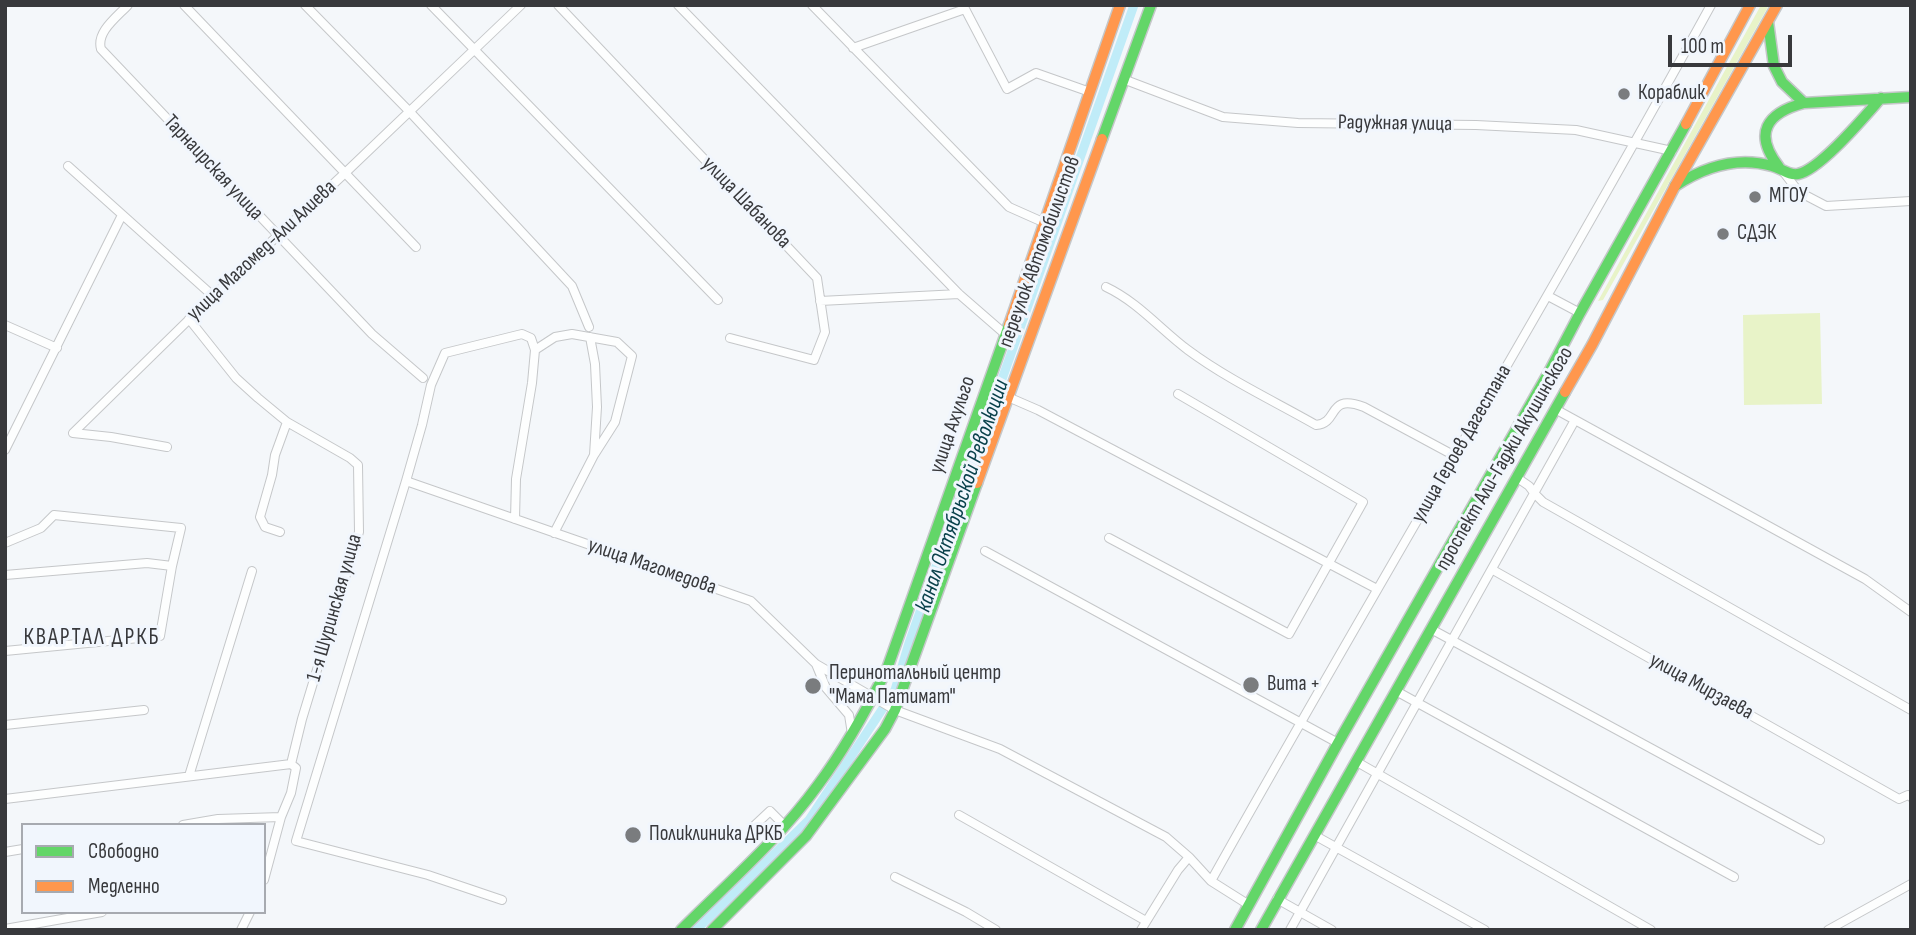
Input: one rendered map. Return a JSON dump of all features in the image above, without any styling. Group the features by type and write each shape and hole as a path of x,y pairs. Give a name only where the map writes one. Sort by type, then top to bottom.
{"main road":[{"name":"улица Ахульго","path":"852,734 875,698 887,669 1120,5"},
{"name":"переулок Автомобилистов","path":"712,930 806,836 885,729 895,710 1151,5"},
{"name":"проспект Али-Гаджи Акушинского","path":"1235,930 1549,372 1750,5"},
{"name":"проспект Али-Гаджи Акушинского","path":"1261,930 1555,410 1675,186 1777,5"},
{"path":"1768,22 1774,66 1782,82 1804,103"},
{"path":"1780,168 1772,159 1764,139 1766,127 1780,110 1804,103 1911,97"},
{"path":"1675,186 1699,171 1715,166 1753,164 1780,168 1793,175 1799,174 1808,170 1881,98"},
{"path":"1582,309 1606,318"},
{"path":"1464,520 1475,515 1481,519 1485,531"},
{"path":"681,930 785,826 822,780 852,734"}],"street":[{"name":"Тарнаирская улица","path":"128,5 101,35 101,49 372,334 423,377"},
{"path":"184,5 416,247"},
{"path":"305,5 572,286 589,327"},
{"path":"431,5 718,300"},
{"name":"улица Магомед-Али Алиева","path":"167,447 111,436 73,433 213,296 521,5"},
{"name":"улица Шабанова","path":"558,5 817,278 825,332 814,360 730,338"},
{"path":"678,5 959,294 1005,334"},
{"path":"812,5 1009,207 1045,223"},
{"name":"улица Героев Дагестана","path":"1211,881 1299,723 1636,143 1711,5"},
{"path":"853,48 964,7 1007,89 1036,73 1090,92"},
{"name":"Радужная улица","path":"1123,79 1223,117 1298,123 1476,125 1576,130 1672,151"},
{"path":"68,166 213,296"},
{"path":"1780,168 1805,195 1826,206 1911,201"},
{"path":"5,450 122,215"},
{"path":"1106,287 1153,319 1204,361 1316,425 1324,423 1339,406 1350,402 1455,456"},
{"path":"820,301 959,294"},
{"path":"1548,296 1582,309"},
{"name":"1-я Шуринская улица","path":"189,319 236,378 287,422 358,465 359,532 302,719 290,793 266,873"},
{"path":"5,324 57,348"},
{"path":"502,901 428,875 296,841 406,481 431,385 445,353 522,334 531,338 535,351 516,479 515,519"},
{"path":"535,351 555,337 572,334 617,342 632,356 615,422 594,455 554,533"},
{"path":"590,337 595,364 597,407 594,455"},
{"path":"1109,538 1289,634 1363,502 1178,394"},
{"path":"1008,397 1038,410 1377,589"},
{"path":"1555,410 1865,579 1911,612"},
{"path":"1290,930 1575,420"},
{"path":"280,532 265,527 260,517 275,455 287,422"},
{"path":"1516,477 1530,486 1543,502 1911,709"},
{"name":"улица Магомедова","path":"406,481 751,601 816,664 895,710"},
{"path":"5,542 41,528 54,515 181,528 160,636 5,651"},
{"path":"985,551 1338,743"},
{"path":"5,575 147,563 172,566"},
{"path":"189,776 252,570"},
{"name":"улица Мирзаева","path":"1493,570 1899,799 1908,795 1911,797"},
{"path":"1431,629 1820,840"},
{"path":"816,664 826,688 849,715 852,734"},
{"path":"1396,691 1734,877"},
{"path":"5,725 144,710"},
{"path":"895,710 1000,750 1166,836 1211,881 1248,905"},
{"path":"1357,762 1651,930"},
{"path":"5,799 294,766"},
{"path":"754,826 770,811 785,826"},
{"path":"959,816 1144,926 1178,870 1189,857"},
{"path":"195,823 218,819 281,817"},
{"path":"1314,835 1485,930"},
{"path":"895,877 996,930"},
{"path":"1828,930 1911,884"},
{"path":"1277,899 1332,930"},
{"path":"5,929 91,914"},
{"path":"241,930 249,914"}],"green space":[{"path":"1761,5 1769,5 1603,300 1598,301"},
{"path":"1820,313 1822,404 1744,405 1743,315"}],"waterway":[{"name":"канал Октябрьской Революции","path":"696,930 809,820 895,690 909,643 1134,5"}],"traffic: fast":[{"path":"1102,139 1151,5"},
{"path":"1768,22 1774,66 1782,82 1804,103 1911,97"},
{"path":"1675,186 1697,173 1734,163 1759,163 1798,174 1818,163 1881,98"},
{"path":"1779,167 1767,144 1765,135 1768,126 1780,113 1804,103"},
{"path":"1235,930 1686,124"},
{"path":"681,930 803,805 837,757 872,699 887,669 1009,325"},
{"path":"1261,930 1565,392"},
{"path":"712,930 806,836 885,729 895,710 977,483"}],"traffic: slow":[{"path":"1009,325 1120,5"},
{"path":"1686,124 1750,5"},
{"path":"1565,392 1675,186 1777,5"},
{"path":"977,483 1102,139"}],"place":[{"name":"Кораблик","path":"1624,94"},
{"name":"МГОУ","path":"1755,197"},
{"name":"СДЭК","path":"1723,234"},
{"name":"Вита +","path":"1251,685"},
{"name":"Перинотальный центр \"Мама Патимат\"","path":"813,686"},
{"name":"Поликлиника ДРКБ","path":"633,835"}],"district":[{"name":"КВАРТАЛ ДРКБ","path":"92,638"}]}
